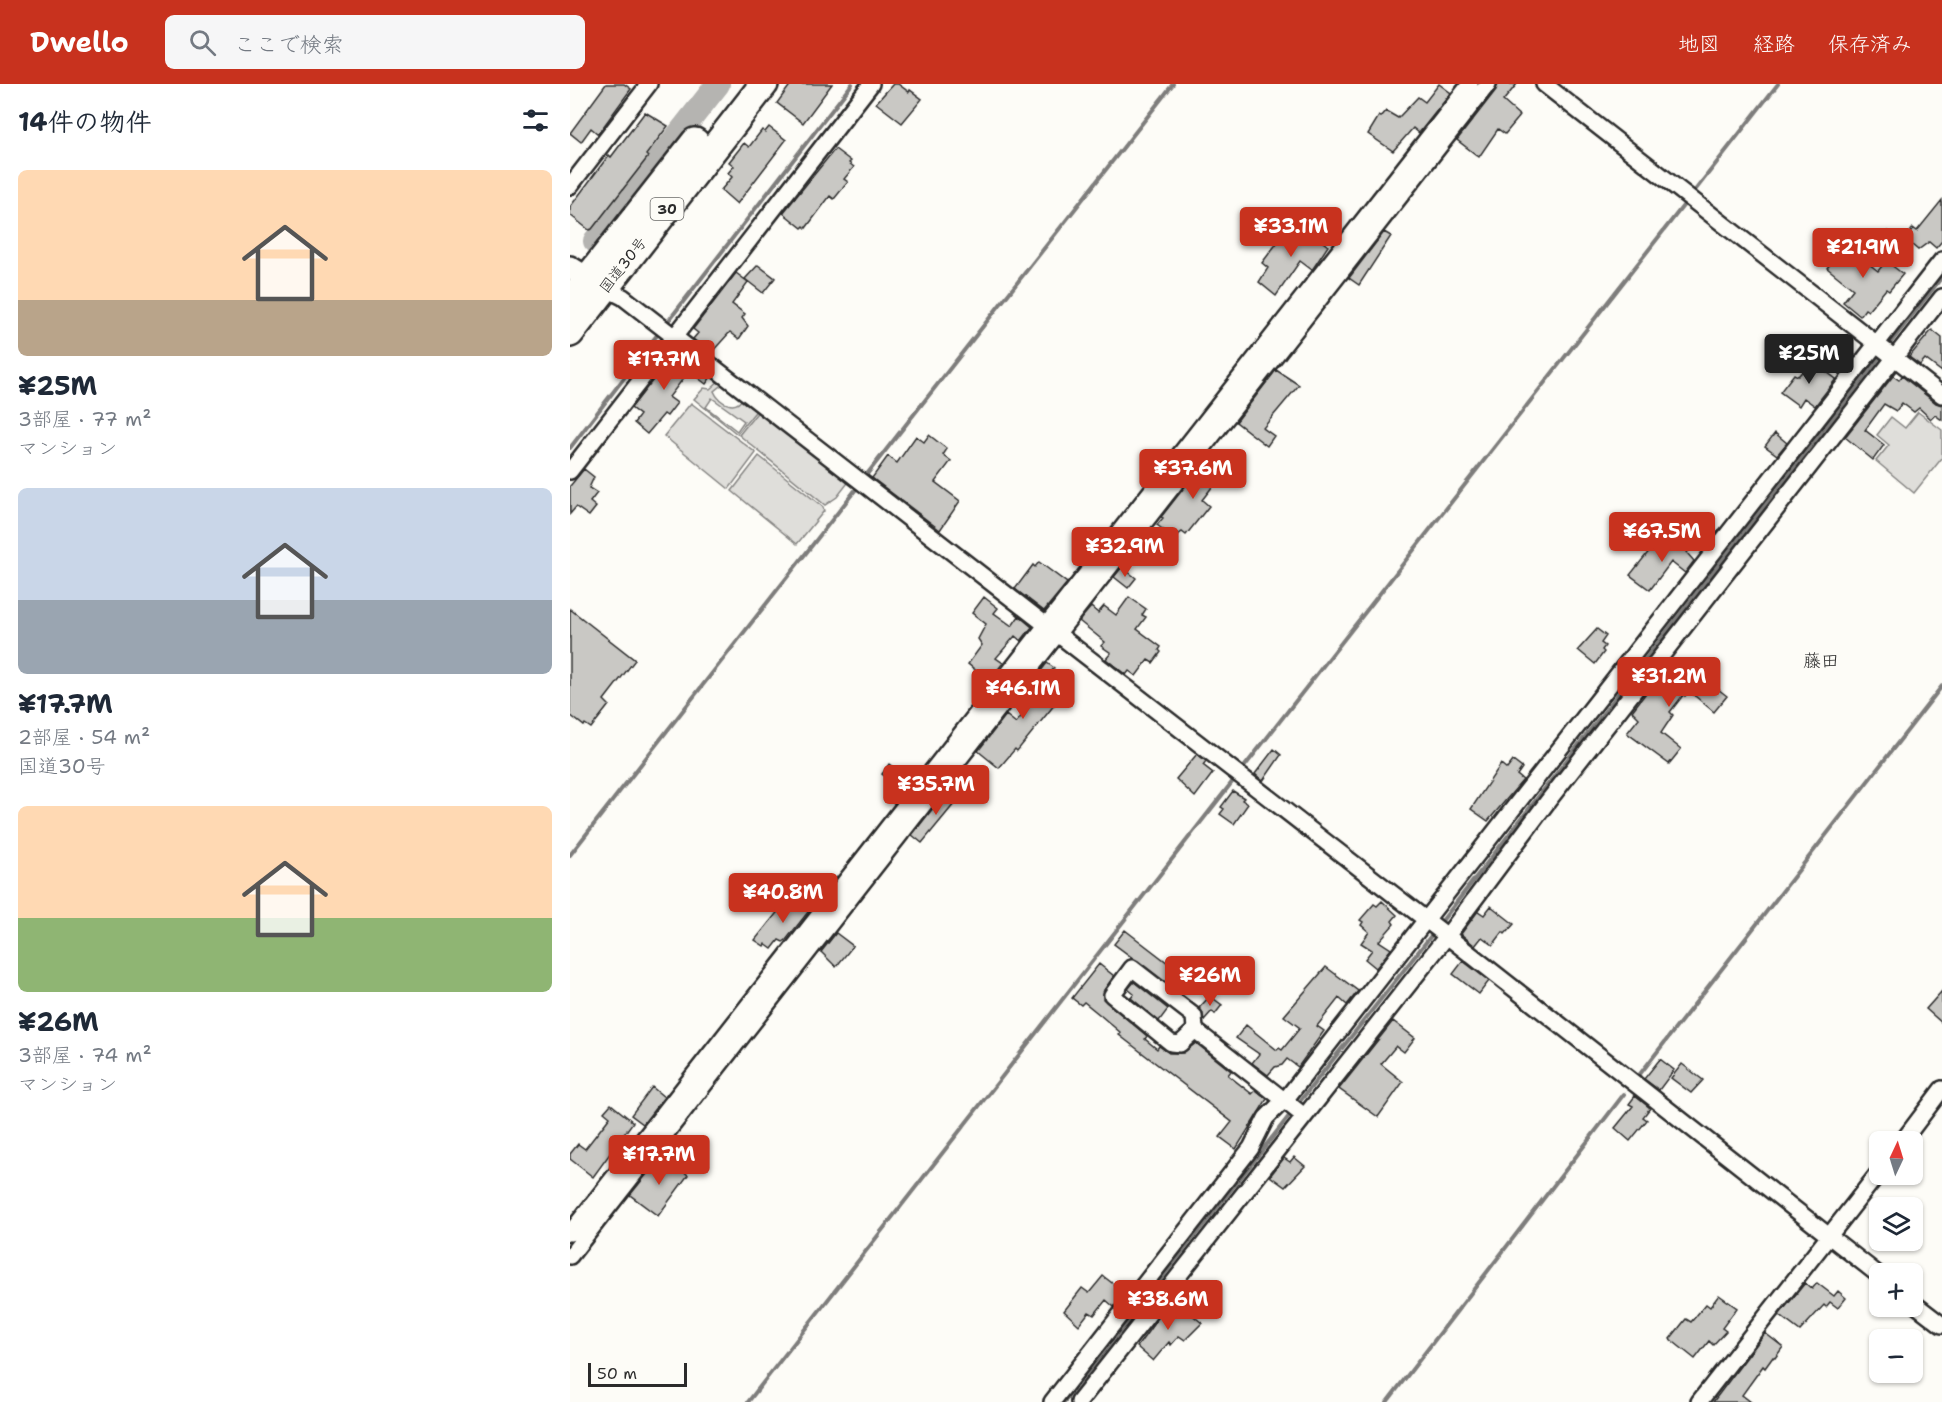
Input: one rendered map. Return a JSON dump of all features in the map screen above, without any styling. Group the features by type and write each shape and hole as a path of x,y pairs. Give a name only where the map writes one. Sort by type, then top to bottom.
{"highway":[{"name":"国道30号","path":"570,301 741,84"},
{"name":"国道30号","path":"570,333 587,278 764,84"}],"street":[{"path":"570,186 649,84"},
{"path":"570,471 666,331 871,84"},
{"path":"570,1256 1470,84"},
{"path":"570,1233 1488,84"},
{"path":"1544,84 1942,394"},
{"path":"1265,1144 1266,1118 1295,1108 1437,929 1548,801 1886,350 1942,260"},
{"path":"587,278 622,297 862,481 1869,1268"},
{"path":"1078,1402 1265,1144 1437,929 1886,350 1942,297"},
{"path":"1195,1030 1180,1044 1171,1043 1112,995 1132,968 1194,1016 1195,1030 1295,1108"},
{"path":"1910,1131 1942,1089"},
{"path":"1052,1402 1251,1148 1265,1144"},
{"path":"1699,1402 1825,1234 1869,1184"},
{"path":"1923,1310 1942,1325"}],"shaded area":[{"path":"722,378 759,407 737,434 694,399 704,388 710,389","holes":["724,383 743,397 740,402 728,404 716,395 714,391","712,398 744,421 737,431 706,407"]},
{"path":"691,403 756,453 729,489 664,436"},
{"path":"760,409 851,479 837,497 825,505 739,435"},
{"path":"1918,412 1942,430 1942,458 1914,493 1876,461 1889,445 1877,435 1891,417 1905,428"},
{"path":"759,456 823,507 824,511 797,544 732,491"}],"building":[{"path":"606,84 624,84 631,89 598,134 591,128 581,142 570,133"},
{"path":"791,84 832,84 803,123 777,103"},
{"path":"893,84 898,84 909,92 910,90 922,99 902,123 876,103"},
{"path":"1439,84 1451,93 1419,133 1413,128 1393,151 1368,134 1379,116 1381,117 1386,111 1398,118 1418,97 1425,102"},
{"path":"1498,84 1517,84 1503,101 1520,116 1505,134 1498,129 1479,157 1457,140 1496,90"},
{"path":"645,112 668,126 646,155 648,157 589,230 570,215 570,207"},
{"path":"769,127 786,140 737,204 721,190 732,177 728,173 734,166 729,162 744,143 749,147 762,130 765,132"},
{"path":"835,149 851,161 849,163 854,167 844,179 848,182 834,199 830,196 806,228 804,226 802,228 783,213"},
{"path":"1942,200 1942,241 1936,248 1929,242 1918,250 1905,239 1913,228 1917,231"},
{"path":"1300,224 1328,246 1312,270 1300,261 1276,296 1259,282 1268,268 1262,263 1280,239 1285,243"},
{"path":"1888,231 1908,247 1901,257 1881,240"},
{"path":"1384,232 1391,236 1359,285 1349,278"},
{"path":"1845,245 1878,271 1886,261 1903,274 1889,291 1886,289 1868,311 1865,309 1860,316 1843,302 1853,289 1827,268"},
{"path":"758,265 775,278 763,293 745,279"},
{"path":"736,273 748,282 732,304 745,314 742,318 748,326 739,339 730,332 711,353 693,339 698,333 693,329"},
{"path":"1932,330 1942,338 1942,372 1925,359 1920,365 1909,357"},
{"path":"674,353 678,356 680,354 711,377 706,384 689,371 669,397 677,403 667,416 664,414 647,434 634,423 640,415 631,408"},
{"path":"1812,361 1836,379 1815,406 1804,398 1799,406 1780,392 1794,374 1798,376"},
{"path":"1276,370 1299,385 1263,428 1274,436 1267,446 1236,422"},
{"path":"1893,376 1899,380 1902,376 1936,403 1942,405 1942,420 1935,415 1931,419 1919,408 1914,412 1902,403 1896,411 1884,404 1865,430 1884,445 1873,460 1845,437"},
{"path":"1775,433 1787,443 1777,455 1765,446"},
{"path":"929,435 947,449 943,455 951,461 935,482 960,501 940,530 872,478 888,456 897,463 916,436 924,442"},
{"path":"1220,458 1235,470 1225,482 1220,477 1202,500 1209,506 1186,535 1182,532 1174,538 1157,525 1163,518 1161,517 1190,480 1193,482 1204,467 1210,472"},
{"path":"584,469 594,477 589,488 597,493 590,502 596,507 589,516 576,507 570,514 570,486"},
{"path":"1668,539 1673,542 1675,539 1689,550 1687,553 1694,561 1685,573 1671,562 1650,590 1630,575 1650,550 1658,551"},
{"path":"1039,562 1067,583 1044,611 1015,589 1033,565 1035,567"},
{"path":"1122,567 1136,578 1128,588 1114,577"},
{"path":"984,597 998,608 994,613 1012,626 1019,616 1032,627 1021,641 1015,636 996,658 1003,663 989,681 968,664 982,645 978,639 986,624 972,613"},
{"path":"1129,597 1146,609 1142,615 1146,617 1137,629 1161,647 1159,650 1161,652 1153,663 1148,660 1136,676 1129,671 1126,675 1106,659 1111,653 1101,646 1105,642 1079,621 1091,607 1098,613 1104,606 1116,615"},
{"path":"570,609 635,660 604,700 609,705 591,728 585,724 584,726 570,715"},
{"path":"1597,629 1606,636 1601,643 1605,646 1602,650 1604,652 1595,664 1578,650"},
{"path":"1047,663 1054,668 1047,678 1064,693 1017,751 1015,749 999,768 978,751 1006,715 1016,723 1034,700 1024,693"},
{"path":"1669,663 1684,674 1690,667 1727,696 1714,712 1689,691 1685,696 1684,694 1670,712 1673,715 1661,733 1681,749 1669,764 1627,733 1639,718 1632,711"},
{"path":"1274,749 1281,755 1263,781 1255,774"},
{"path":"1197,754 1206,761 1203,765 1213,773 1195,797 1176,779"},
{"path":"1513,761 1522,768 1517,775 1523,780 1488,821 1471,809 1501,764 1507,769"},
{"path":"889,764 912,781 904,791 882,774"},
{"path":"948,789 959,798 922,843 912,835"},
{"path":"1233,791 1244,798 1242,800 1248,804 1234,824 1220,814 1224,809 1221,807"},
{"path":"788,899 799,908 804,901 812,907 786,940 783,942 779,940 772,949 765,944 764,946 755,940"},
{"path":"1382,901 1397,915 1392,921 1394,924 1379,941 1391,949 1376,968 1365,959 1372,950 1361,943 1369,932 1361,925 1363,922 1360,920 1374,904 1377,906"},
{"path":"1491,906 1514,924 1505,934 1503,932 1493,945 1482,937 1475,946 1461,934 1478,911 1484,915"},
{"path":"1125,930 1190,980 1180,993 1114,944"},
{"path":"836,933 853,946 836,967 821,952"},
{"path":"1463,961 1489,981 1479,994 1453,974"},
{"path":"1099,964 1114,976 1104,990 1103,999 1147,1036 1145,1039 1157,1049 1159,1046 1169,1053 1183,1053 1196,1043 1231,1071 1228,1075 1252,1094 1256,1090 1267,1099 1236,1149 1220,1137 1232,1122 1119,1035 1121,1033 1084,1002 1081,1005 1072,998"},
{"path":"1326,967 1358,991 1347,1005 1339,998 1317,1026 1324,1031 1298,1067 1287,1059 1268,1075 1252,1063 1259,1054 1236,1038 1246,1025 1277,1050 1279,1048 1282,1050 1300,1028 1284,1016"},
{"path":"1134,982 1168,1009 1159,1021 1131,998 1134,994 1128,989"},
{"path":"1942,991 1942,1023 1926,1009"},
{"path":"1210,996 1222,1005 1215,1014 1212,1011 1204,1020 1199,1008"},
{"path":"1393,1021 1415,1038 1404,1052 1396,1046 1381,1064 1403,1082 1378,1117 1339,1089"},
{"path":"1660,1059 1674,1070 1659,1090 1644,1079"},
{"path":"1682,1064 1703,1080 1691,1093 1671,1078"},
{"path":"652,1087 664,1097 643,1124 631,1115"},
{"path":"1635,1096 1650,1108 1643,1117 1647,1120 1630,1141 1615,1128 1633,1106 1629,1104"},
{"path":"611,1104 633,1122 593,1177 570,1159 570,1154 578,1144 585,1149 610,1117 604,1112"},
{"path":"1294,1157 1305,1166 1285,1187 1270,1176 1284,1158 1290,1162"},
{"path":"660,1158 667,1164 670,1161 688,1175 658,1216 630,1195"},
{"path":"1103,1276 1125,1293 1114,1307 1106,1300 1094,1315 1089,1312 1079,1325 1064,1311 1082,1288 1089,1293"},
{"path":"1805,1283 1812,1289 1817,1283 1834,1296 1838,1291 1846,1298 1838,1308 1830,1302 1826,1307 1824,1305 1800,1331 1779,1315"},
{"path":"1719,1295 1737,1308 1722,1328 1726,1331 1713,1345 1709,1341 1695,1359 1670,1339 1686,1319 1691,1322 1706,1304 1710,1307"},
{"path":"1179,1304 1202,1323 1185,1340 1179,1336 1171,1345 1169,1342 1153,1361 1137,1347 1165,1308 1171,1313"},
{"path":"1765,1333 1783,1347 1765,1368 1763,1366 1742,1395 1751,1402 1713,1402"}],"waterway":[{"path":"595,241 718,84"},
{"path":"666,324 852,84"},
{"path":"864,478 1173,84"},
{"path":"1693,193 1778,84"},
{"path":"1241,771 1686,202"},
{"path":"1887,347 1942,277"},
{"path":"570,448 661,330"},
{"path":"1438,926 1883,353"},
{"path":"570,855 860,484"},
{"path":"1640,1074 1942,686"},
{"path":"748,1402 1233,781"},
{"path":"1297,1105 1434,932"},
{"path":"1387,1402 1624,1094"},
{"path":"1064,1402 1293,1111"},
{"path":"1852,1194 1869,1173"}],"district":[{"name":"藤田","path":"1821,661"}]}
